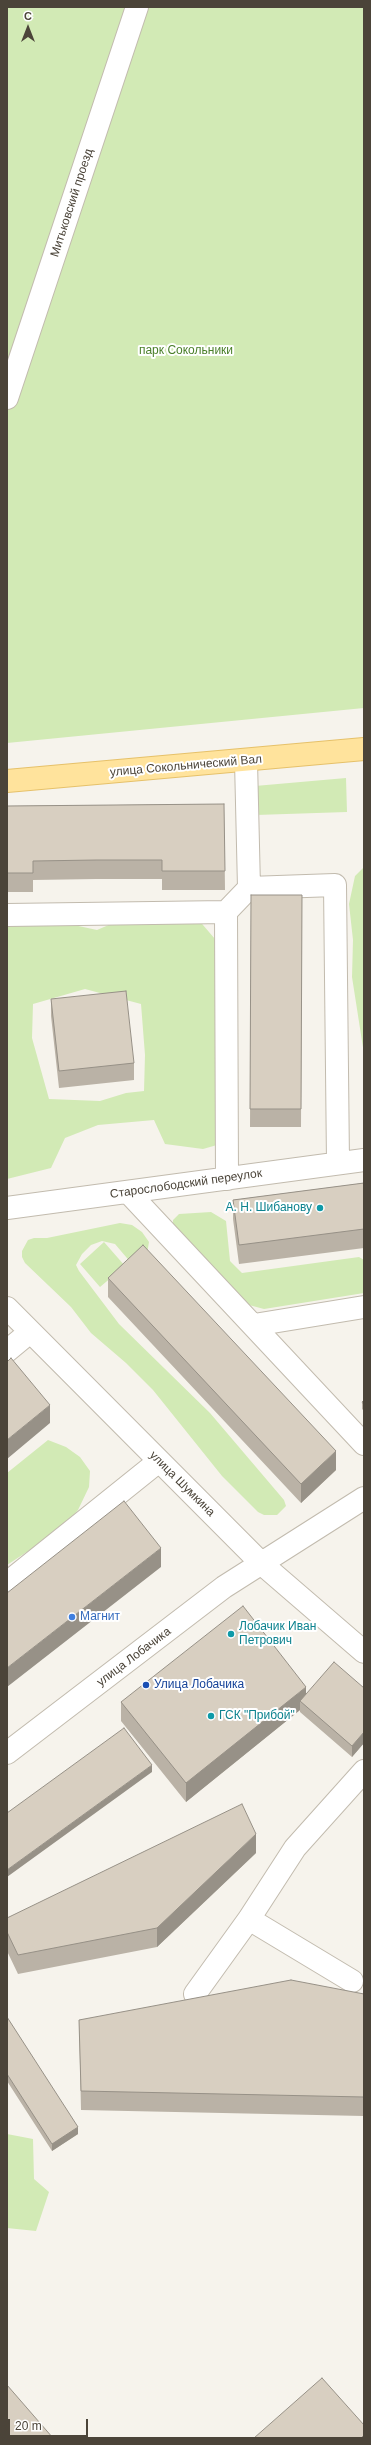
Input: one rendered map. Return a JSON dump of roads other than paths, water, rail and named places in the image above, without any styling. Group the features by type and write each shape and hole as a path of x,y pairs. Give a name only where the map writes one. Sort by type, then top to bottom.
{"main road":[{"name":"улица Сокольнический Вал","path":"7,781 246,761 364,749"}],"street":[{"name":"Митьковский проезд","path":"7,398 137,7"},
{"path":"246,761 249,888"},
{"path":"227,1179 226,912 249,888 335,885 338,1164"},
{"path":"7,915 226,912"},
{"name":"Старослободский переулок","path":"7,1208 364,1160"},
{"path":"128,1192 364,1444"},
{"path":"254,1325 364,1307"},
{"name":"улица Шумкина","path":"7,1308 262,1564 364,1652"},
{"path":"7,1351 30,1332"},
{"path":"7,1583 159,1461"},
{"name":"улица Лобачика","path":"10,1745 224,1587 364,1498"},
{"path":"195,1994 249,1919 295,1848 364,1771"},
{"path":"249,1919 352,1981"}],"place":[{"name":"А. Н. Шибанову","path":"320,1208"},
{"name":"Магнит","path":"72,1617"},
{"name":"Лобачик Иван Петрович","path":"231,1634"},
{"name":"Улица Лобачика","path":"146,1685"},
{"name":"ГСК \"Прибой\"","path":"211,1716"}],"park label":[{"name":"парк Сокольники","path":"186,351"}]}
